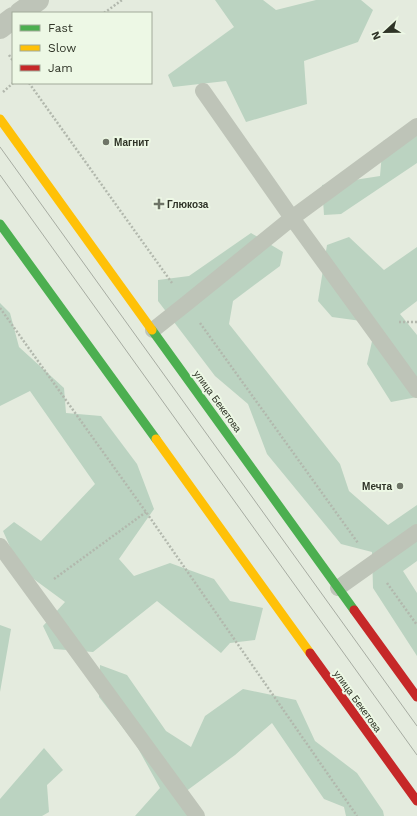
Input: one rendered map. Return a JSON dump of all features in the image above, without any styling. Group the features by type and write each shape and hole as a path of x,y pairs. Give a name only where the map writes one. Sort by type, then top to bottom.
{"main road":[{"name":"улица Бекетова","path":"0,119 417,697"},
{"name":"улица Бекетова","path":"0,224 417,801"}],"street":[{"path":"21,12 38,0"},
{"path":"0,28 12,19"}],"lane":[{"path":"203,91 292,218 417,390"},
{"path":"153,330 292,218 417,126"},
{"path":"338,588 417,532"},
{"path":"0,546 197,816"}],"path":[{"path":"105,12 122,0"},
{"path":"3,92 12,84"},
{"path":"30,84 417,624"},
{"path":"0,308 146,512 357,816"},
{"path":"34,593 146,512"}],"green space":[{"path":"215,0 263,0 276,10 316,0 361,0 373,10 358,42 304,61 307,104 246,122 226,81 173,87 168,75 234,27"},
{"path":"417,125 417,163 341,214 324,215 322,185 380,176 383,141"},
{"path":"251,233 283,252 280,266 233,301 229,324 340,464 349,491 388,525 417,505 417,561 403,571 417,593 417,656 373,588 372,552 341,544 267,454 248,404 215,376 158,301 158,280 189,276"},
{"path":"349,237 384,270 417,247 417,301 400,314 417,335 417,397 391,402 367,364 376,323 332,317 318,301 327,245"},
{"path":"0,303 10,313 19,347 64,388 66,413 101,416 137,464 154,509 119,559 134,576 170,563 214,579 230,601 263,608 255,640 230,643 221,653 157,601 93,652 54,649 43,626 65,602 20,569 3,531 14,522 41,541 95,484 30,391 0,406"},
{"path":"0,625 11,629 0,692"},
{"path":"100,665 127,675 166,731 191,747 205,716 243,689 296,700 315,741 357,773 383,811 384,816 346,816 344,807 324,799 272,723 235,755 185,792 189,816 135,816 160,788 135,743 99,697"},
{"path":"44,748 63,770 47,785 49,812 42,816 0,816 0,799"}],"tram line":[{"path":"0,147 417,726"},
{"path":"0,175 417,755"}],"traffic: fast":[{"path":"0,224 156,439"},
{"path":"152,330 354,610"}],"traffic: slow":[{"path":"0,119 152,330"},
{"path":"156,439 310,653"}],"traffic: jam":[{"path":"354,610 417,697"},
{"path":"310,653 417,801"}],"place":[{"name":"Магнит","path":"106,142"},
{"name":"Глюкоза","path":"159,204"},
{"name":"Мечта","path":"400,486"}]}
